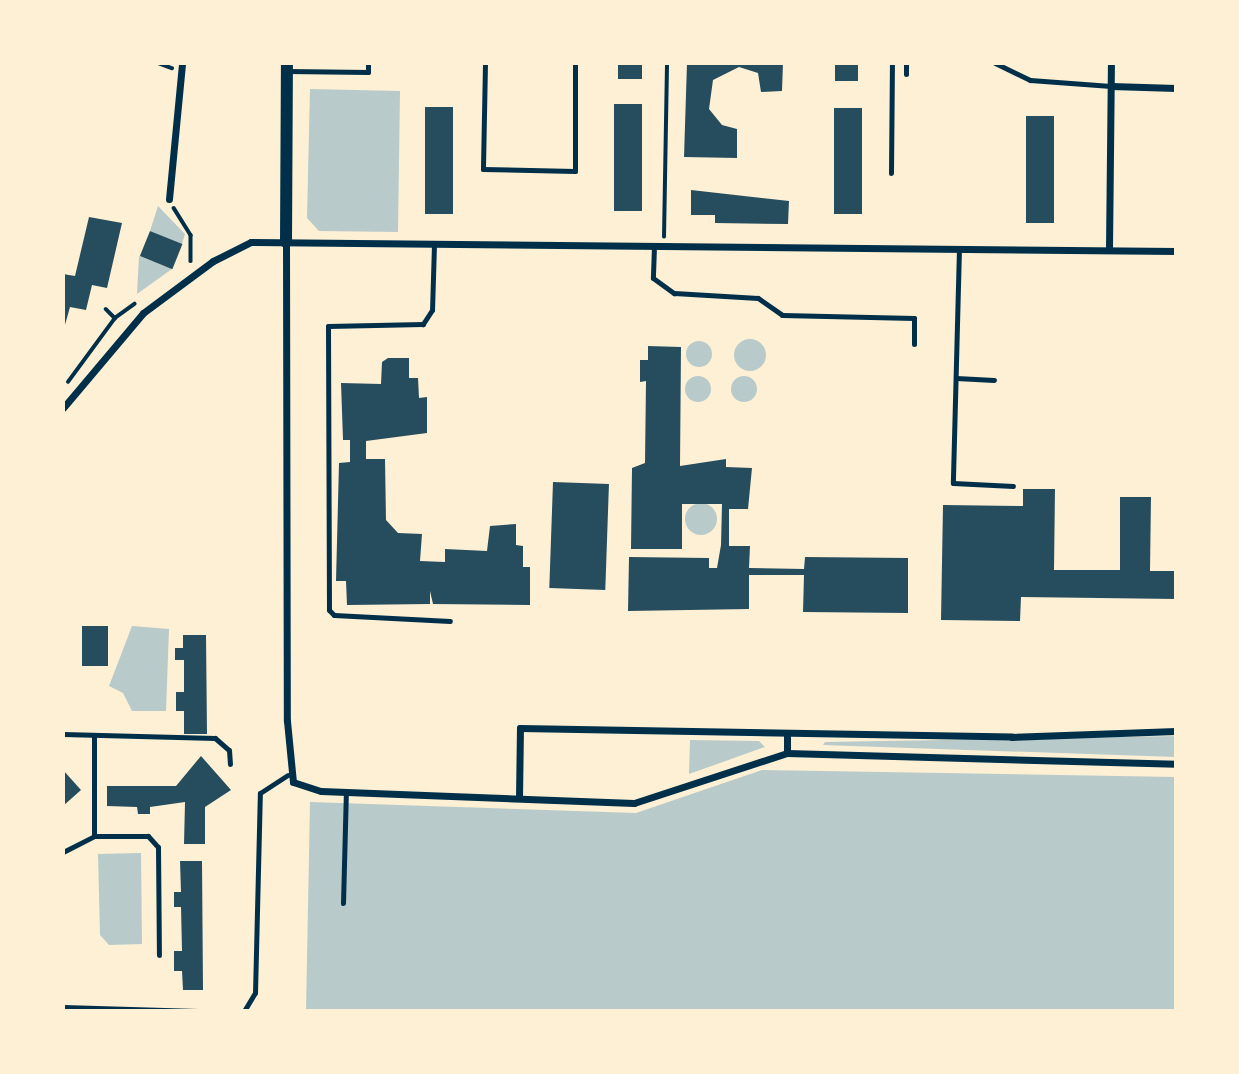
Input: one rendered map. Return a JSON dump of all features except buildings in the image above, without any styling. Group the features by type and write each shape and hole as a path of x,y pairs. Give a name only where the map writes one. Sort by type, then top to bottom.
{"street":[{"path":"1109,249 1111,63"},
{"path":"169,199 180,66"},
{"path":"287,67 288,775 302,787 634,803 787,753 1176,764"},
{"path":"1111,86 1176,88"},
{"path":"63,408 119,336 165,295 237,247 286,242 1176,251"},
{"path":"519,798 520,728 1012,737 1176,731"},
{"path":"787,733 787,753"}],"lane":[{"path":"287,67 368,72 368,63"},
{"path":"485,63 483,169 575,170 575,63"},
{"path":"891,173 892,63"},
{"path":"906,63 906,74"},
{"path":"995,63 1030,80 1111,86"},
{"path":"434,244 432,310 423,324 328,326 329,610 334,615 450,621"},
{"path":"653,246 653,278 674,293 758,298 782,315 914,318 914,344"},
{"path":"959,248 953,483 1013,486"},
{"path":"956,378 994,380"},
{"path":"63,734 215,738 229,750 230,764"},
{"path":"94,735 94,836"},
{"path":"244,1011 255,993 260,793 288,775"},
{"path":"343,903 346,791"},
{"path":"63,852 94,836 154,839 159,954"},
{"path":"63,1007 198,1011"}],"path":[{"path":"158,63 180,66"},
{"path":"664,246 667,63"},
{"path":"169,199 191,235 192,261 181,269"},
{"path":"63,390 115,318 137,302"},
{"path":"106,310 115,318"}],"shaded area":[{"path":"310,89 400,91 398,232 319,231 307,218"},
{"path":"158,206 185,234 182,244 150,231"},
{"path":"139,256 172,269 137,294"},
{"path":"750,339 761,344 766,355 761,366 750,371 739,366 734,355 739,344"},
{"path":"699,341 708,345 712,354 708,363 699,367 690,363 686,354 690,345"},
{"path":"698,376 707,380 711,389 707,398 698,402 689,398 685,389 689,380"},
{"path":"744,376 753,380 757,389 753,398 744,402 735,398 731,389 735,380"},
{"path":"701,503 712,508 717,519 712,530 701,535 690,530 685,519 690,508"},
{"path":"132,626 169,629 166,711 132,711 123,693 109,686"},
{"path":"1176,736 1176,757 823,745 825,742"},
{"path":"690,740 759,741 765,747 689,774"},
{"path":"762,770 1176,777 1176,1011 306,1011 310,802 636,813"},
{"path":"141,853 142,944 109,945 100,935 98,854"}]}
